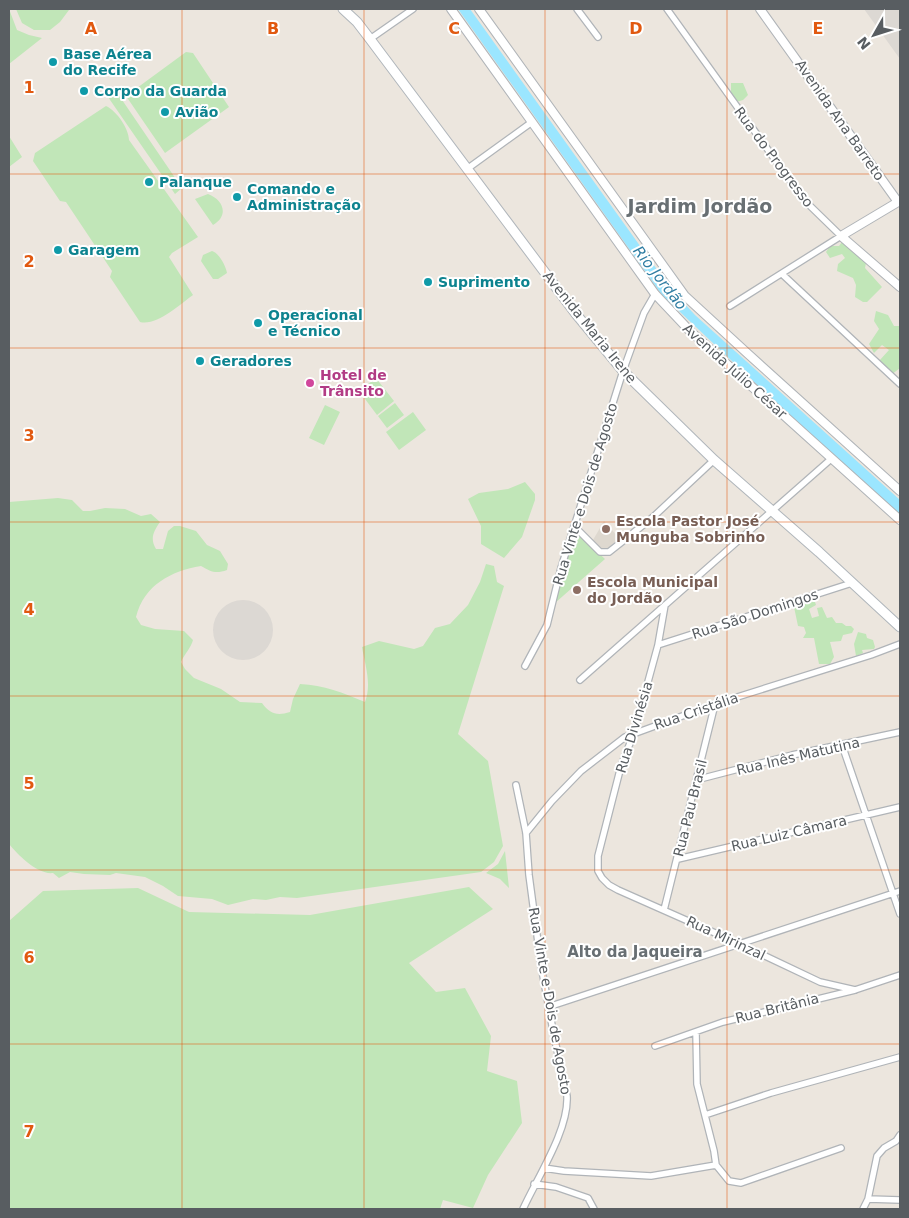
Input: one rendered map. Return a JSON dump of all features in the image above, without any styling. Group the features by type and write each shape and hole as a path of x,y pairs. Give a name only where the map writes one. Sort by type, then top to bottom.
{"main road":[{"name":"Avenida Maria Irene","path":"343,9 370,39 576,314 623,371 714,460 819,552 900,627"}],"street":[{"path":"370,39 413,9"},
{"name":"Avenida Júlio César","path":"451,9 655,294 690,330 900,520"},
{"name":"Avenida Júlio César","path":"479,9 682,292 747,354 900,491"},
{"path":"577,9 598,37"},
{"name":"Rua do Progresso","path":"667,9 804,200 841,236 900,287"},
{"name":"Avenida Ana Barreto","path":"760,9 899,202 841,236"},
{"path":"467,169 532,122"},
{"path":"730,306 841,236"},
{"path":"782,274 900,384"},
{"name":"Rua Vinte e Dois de Agosto","path":"525,666 547,625 574,526 623,371 644,313 655,294"},
{"path":"580,680 831,459"},
{"path":"574,526 600,552 609,552 652,518 714,460"},
{"name":"Rua São Domingos","path":"658,645 852,583"},
{"name":"Rua Divinésia","path":"602,878 598,871 598,856 621,766 634,733 658,645 665,605"},
{"name":"Rua Cristália","path":"526,833 552,801 581,772 619,741 634,733 715,704 871,656 900,644"},
{"name":"Rua Pau Brasil","path":"664,910 715,704"},
{"name":"Rua Inês Matutina","path":"696,780 900,732"},
{"path":"842,745 900,914"},
{"name":"Rua Vinte e Dois de Agosto","path":"516,785 526,833 534,917 548,1007 568,1096 568,1105 561,1131 523,1209"},
{"name":"Rua Luiz Câmara","path":"678,859 900,807"},
{"name":"Rua Mirinzal","path":"602,878 609,885 820,982 855,990"},
{"path":"548,1007 900,891"},
{"name":"Rua Britânia","path":"655,1046 723,1022 855,990 900,975"},
{"path":"696,1032 698,1067 696,1076 716,1165 725,1178 741,1184 842,1148"},
{"path":"705,1115 771,1093 900,1057"},
{"path":"864,1209 868,1199 877,1156 884,1148 896,1141 900,1135"},
{"path":"544,1168 564,1171 651,1176 716,1165"},
{"path":"534,1184 556,1187 588,1198 594,1209"},
{"path":"868,1199 900,1200"}],"shaded area":[{"path":"864,9 900,9 900,59"},
{"name":"Escola Pastor José Munguba Sobrinho","path":"604,521 619,538 604,552 593,540"},
{"path":"243,600 259,605 264,609 268,614 273,630 268,646 264,651 259,655 243,660 227,655 222,651 218,646 213,630 218,614 222,609 227,605"}],"green space":[{"path":"9,9 17,30 42,38 9,64"},
{"path":"16,9 69,10 60,22 50,30 34,30 22,23"},
{"path":"186,52 193,53 229,107 165,153 126,96"},
{"path":"731,83 743,83 748,95 743,100 736,102 731,96"},
{"path":"116,91 182,188 175,194 108,97"},
{"path":"106,106 122,121 129,140 198,237 172,253 169,257 193,295 168,314 153,321 140,322 110,277 112,271 66,202 60,201 33,161 35,153"},
{"path":"9,136 22,157 9,167"},
{"path":"208,194 218,200 223,213 213,225 195,199"},
{"path":"842,242 866,263 865,268 882,287 867,302 863,302 855,297 856,285 853,278 837,271 838,264 845,258 842,254 830,258 826,252 830,246 839,246"},
{"path":"212,251 222,260 227,273 218,279 213,279 201,261 203,255"},
{"path":"876,311 888,315 894,326 900,326 900,368 891,375 879,361 889,350 882,345 874,353 869,344 879,329 874,321"},
{"path":"376,378 394,401 377,415 359,391"},
{"path":"395,403 404,415 387,428 378,416"},
{"path":"325,405 340,412 324,445 309,438"},
{"path":"413,412 426,430 399,450 386,432"},
{"path":"525,482 535,494 535,500 522,537 504,558 481,544 481,526 468,499 479,493 508,489"},
{"path":"58,498 72,500 83,511 105,508 125,509 141,516 151,514 160,522 153,536 156,549 163,549 168,531 174,526 180,526 196,531 207,545 220,551 228,564 227,570 214,572 201,566 169,576 160,581 145,596 136,617 141,625 155,629 184,631 193,640 181,662 194,678 221,689 240,702 262,703 268,710 278,714 290,712 293,699 300,684 325,688 365,702 368,681 362,647 379,641 414,649 423,646 435,628 450,624 468,605 480,582 486,564 494,566 497,582 504,586 458,734 488,761 503,846 494,862 481,872 297,898 253,899 228,905 212,899 178,896 145,877 116,873 110,875 70,872 59,878 53,873 47,873 35,868 23,859 9,844 9,502"},
{"path":"575,531 605,559 555,603"},
{"path":"808,597 816,605 809,609 812,618 819,616 817,608 822,607 827,618 832,617 836,623 851,626 854,629 852,633 843,635 841,641 830,642 834,657 830,664 819,664 814,638 803,638 806,633 804,627 798,626 794,607"},
{"path":"858,632 866,634 867,638 873,640 875,647 874,649 862,650 863,653 856,656 854,644"},
{"path":"505,851 509,888 500,879 486,873 498,864"},
{"path":"469,887 493,909 409,963 436,992 465,988 491,1036 487,1071 517,1081 522,1123 488,1175 473,1208 443,1200 440,1209 9,1209 9,921 43,891 138,888 189,912 310,915"}],"water":[{"name":"Rio Jordão","path":"458,9 470,9 671,289 695,315 900,500 900,515 662,295"}],"place":[{"name":"Base Aérea do Recife","path":"53,62"},
{"name":"Corpo da Guarda","path":"84,91"},
{"name":"Avião","path":"165,112"},
{"name":"Palanque","path":"149,182"},
{"name":"Comando e Administração","path":"237,197"},
{"name":"Garagem","path":"58,250"},
{"name":"Suprimento","path":"428,282"},
{"name":"Operacional e Técnico","path":"258,323"},
{"name":"Geradores","path":"200,361"},
{"name":"Hotel de Trânsito","path":"310,383"},
{"name":"Escola Pastor José Munguba Sobrinho","path":"606,529"},
{"name":"Escola Municipal do Jordão","path":"577,590"}],"district":[{"name":"Jardim Jordão","path":"700,206"},
{"name":"Alto da Jaqueira","path":"635,952"}]}
